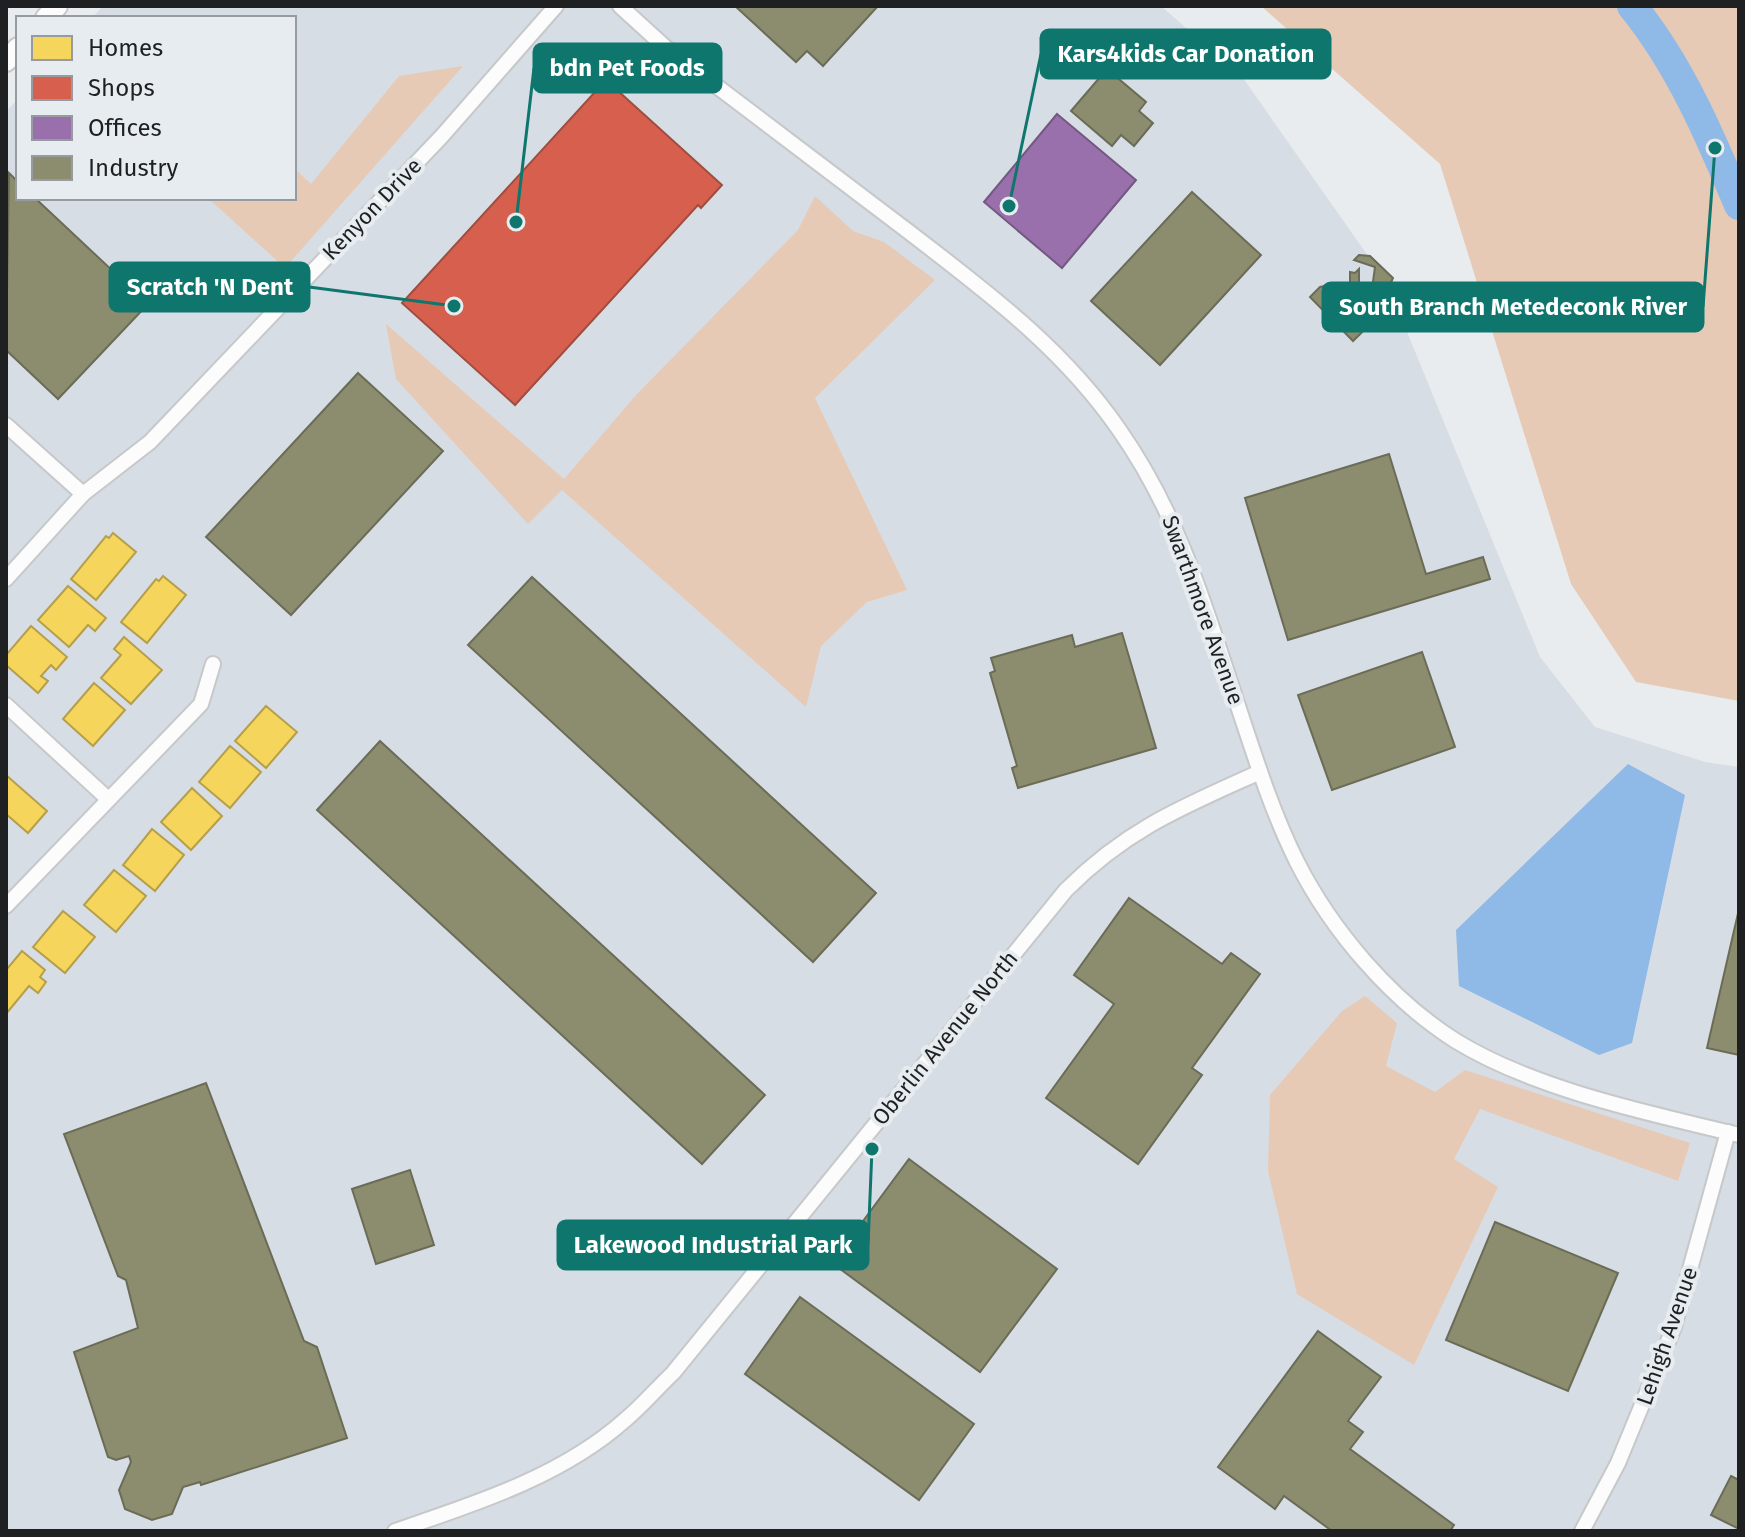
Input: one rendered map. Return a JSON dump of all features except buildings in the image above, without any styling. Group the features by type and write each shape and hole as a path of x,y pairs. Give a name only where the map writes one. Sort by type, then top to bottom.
{"street":[{"name":"Kenyon Drive","path":"6,579 83,494 150,442 442,136 556,6"},
{"name":"Swarthmore Avenue","path":"620,6 665,47 1017,316 1093,396 1154,483 1185,545 1260,772 1297,863 1331,916 1386,986 1455,1040 1538,1077 1733,1134"},
{"path":"6,425 83,494"},
{"path":"6,906 201,704 213,664"},
{"path":"6,705 108,799"},
{"name":"Oberlin Avenue North","path":"395,1531 472,1505 532,1479 585,1450 625,1421 673,1373 1066,890 1099,857 1127,836 1159,817 1260,772"},
{"name":"Lehigh Avenue","path":"1582,1531 1618,1463 1674,1327 1733,1134"}],"shaded area":[{"path":"103,6 1161,6 1243,78 1387,283 1540,657 1595,727 1705,762 1739,767 1739,1531 6,1531 6,111 16,101 16,200 296,200 296,16 94,16"},
{"path":"1261,6 1739,6 1739,701 1636,682 1571,584 1440,164"},
{"path":"463,66 285,268 210,200 296,200 296,170 311,184 399,76"},
{"path":"815,196 853,231 884,242 935,280 815,398 907,590 867,602 821,646 806,707 562,490 528,524 396,379 386,324 564,479 637,394 798,230"},
{"path":"1365,996 1397,1023 1386,1066 1435,1092 1465,1070 1690,1143 1678,1181 1480,1109 1454,1159 1498,1187 1414,1365 1297,1294 1268,1171 1270,1095 1342,1011"}],"water":[{"path":"1628,764 1685,795 1632,1043 1599,1055 1459,986 1456,930"}],"waterway":[{"path":"1632,6 1679,77 1739,205"}],"place":[{"name":"South Branch Metedeconk River","path":"1715,148"},
{"name":"Kars4kids Car Donation","path":"1009,206"},
{"name":"bdn Pet Foods","path":"516,222"},
{"name":"Scratch 'N Dent","path":"454,306"},
{"name":"Lakewood Industrial Park","path":"872,1149"}]}
